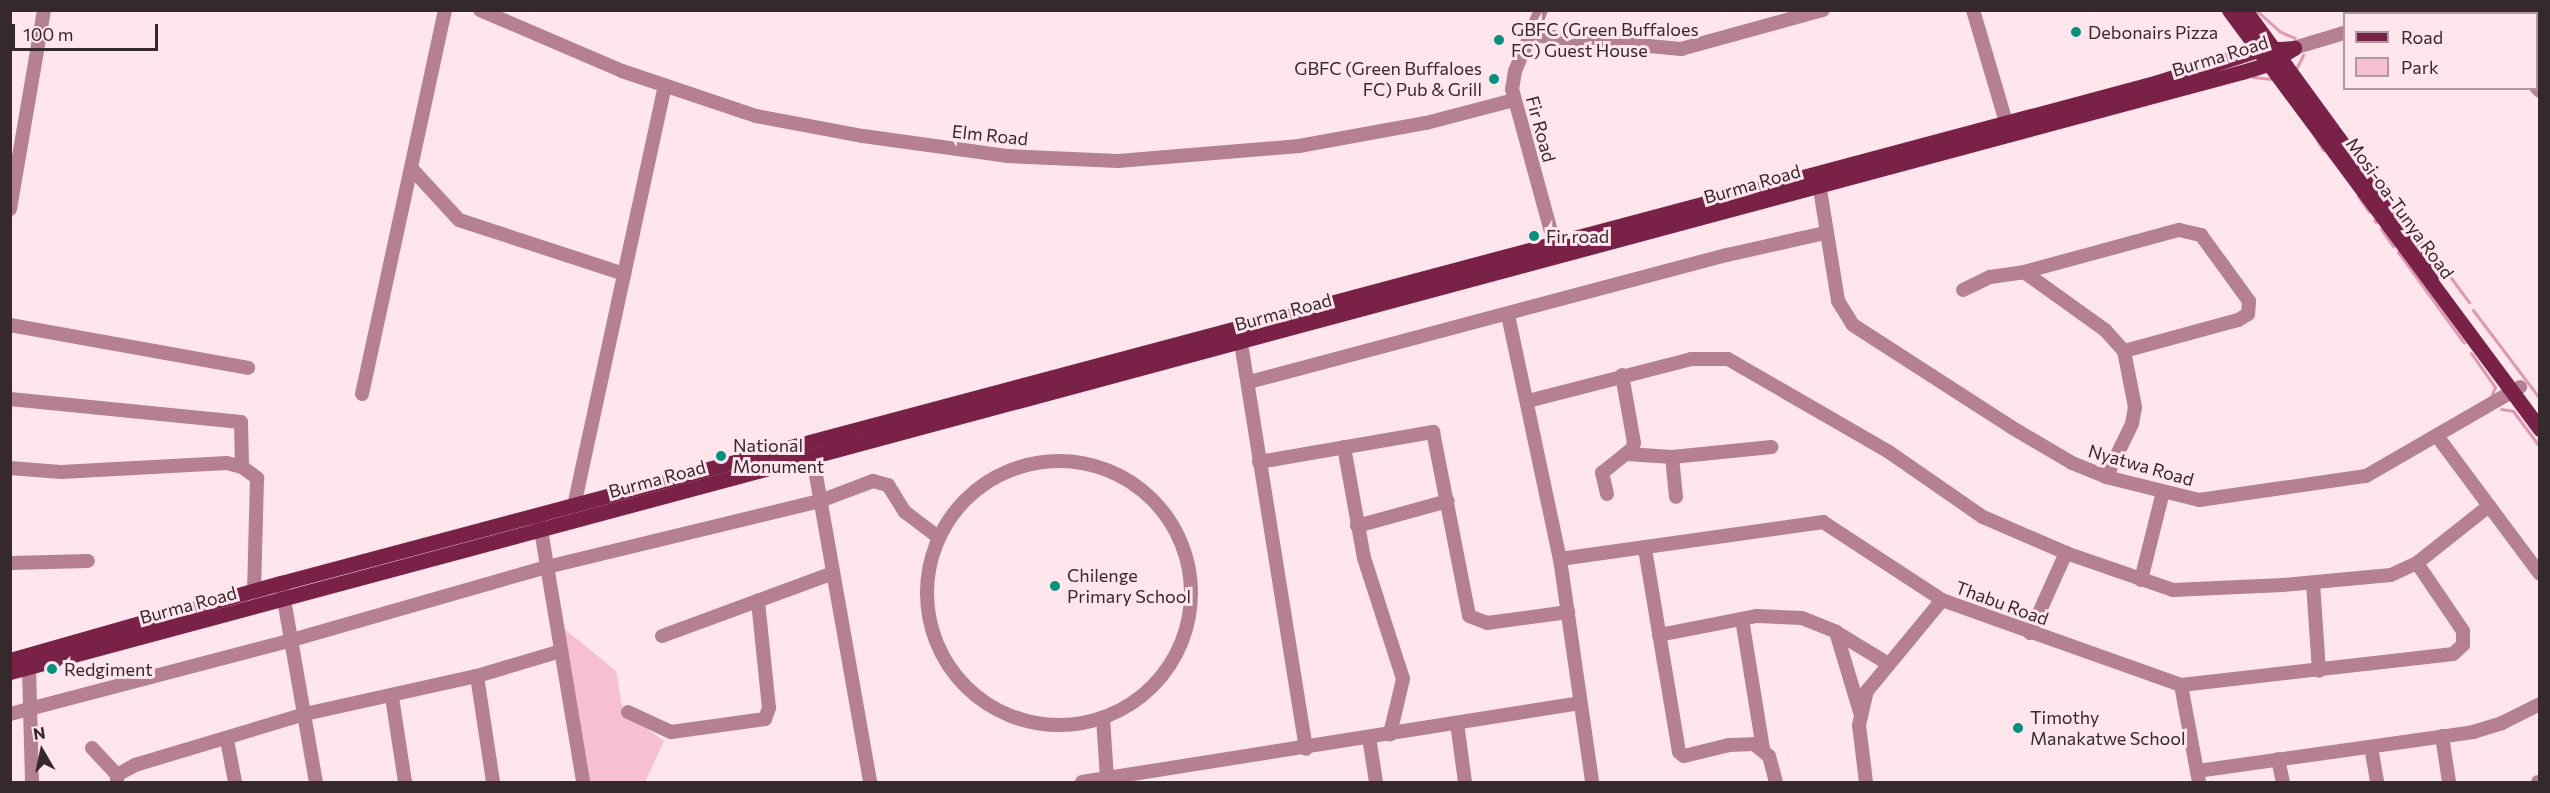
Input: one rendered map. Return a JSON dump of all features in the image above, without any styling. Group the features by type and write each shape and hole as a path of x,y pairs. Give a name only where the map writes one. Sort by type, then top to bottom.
{"main road":[{"name":"Mosi-oa-Tunya Road","path":"2229,10 2270,55 2516,390 2540,429"},
{"name":"Mosi-oa-Tunya Road","path":"2245,10 2270,55"},
{"name":"Burma Road","path":"10,660 281,583 813,458 1241,343 1556,252 2294,48"},
{"name":"Burma Road","path":"1818,179 2006,122 2270,55"},
{"name":"Burma Road","path":"10,672 284,599 540,523 574,506 1556,252"},
{"name":"Mosi-oa-Tunya Road","path":"2516,390 2540,414"}],"street":[{"path":"10,209 44,10"},
{"path":"362,394 445,10"},
{"name":"Elm Road","path":"480,10 517,29 665,86 756,116 810,127 1007,156 1106,161 1299,146 1426,123 1514,100"},
{"name":"Fir Road","path":"1540,10 1512,79 1514,100 1556,252"},
{"path":"1530,35 1681,49 1781,15 1823,10"},
{"path":"1973,10 2006,122"},
{"path":"2294,48 2343,33"},
{"path":"574,506 665,86"},
{"path":"412,169 459,220 624,274"},
{"name":"Nyatwa Road","path":"1818,179 1825,233 1839,301 1852,325 2011,427 2072,463 2106,477 2163,492 2216,500 2366,477 2516,390"},
{"path":"1963,290 1990,277 2024,272 2179,230 2201,235 2249,301 2248,314 2238,320 2124,351"},
{"path":"1249,382 1727,255 1825,233"},
{"path":"2024,272 2105,330 2124,351 2135,407 2132,424 2106,477"},
{"path":"1508,315 1560,559 1592,783"},
{"path":"10,325 248,368"},
{"path":"1241,343 1306,749"},
{"path":"1528,401 1691,359 1728,359 1889,452 1983,517 2066,553 2140,580 2181,590 2313,583 2391,575 2417,563 2489,506"},
{"path":"1607,494 1602,473 1627,453 1634,443 1622,375"},
{"path":"10,399 237,419 243,427 242,466"},
{"path":"1259,462 1433,432 1469,616 1487,623 1568,612"},
{"path":"2438,436 2540,574"},
{"path":"1344,447 1357,526 1371,583 1403,679 1390,734"},
{"path":"1627,453 1672,458 1772,447"},
{"path":"813,458 870,783"},
{"path":"1672,458 1676,497"},
{"path":"1071,461 1106,469 1138,486 1158,504 1174,526 1188,559 1192,594 1187,630 1172,662 1149,690 1103,718 1062,725 1021,720 984,702 954,674 934,638 926,597 931,557 938,537 970,494 1000,474 1035,463 1071,461"},
{"path":"10,468 61,472 227,463 242,466 256,478 255,590"},
{"path":"10,714 292,640 547,567 820,501 881,482 888,485 905,512 938,537"},
{"path":"2140,580 2163,492"},
{"path":"1357,526 1448,501"},
{"path":"1560,559 1645,549 1823,522 1942,600"},
{"path":"540,523 583,783"},
{"path":"1645,549 1680,754 1743,744 1763,748"},
{"path":"2030,633 2066,553"},
{"path":"10,563 88,561"},
{"path":"2417,563 2463,631 2463,645 2453,654 2319,672 2181,685 2198,777 2278,759 2486,729 2537,710"},
{"path":"662,636 833,573"},
{"path":"281,583 316,783"},
{"path":"2313,583 2319,672"},
{"name":"Thabu Road","path":"1866,783 1860,745 1861,714 1867,691 1887,663 1942,600 2181,685"},
{"path":"628,712 671,732 765,719 769,708 758,601"},
{"path":"1659,635 1742,619 1778,615 1802,618 1836,632 1887,663"},
{"path":"1742,619 1763,748 1776,783"},
{"path":"1836,632 1861,714"},
{"path":"92,748 117,779 135,765 227,740 305,714 392,697 477,676 561,651"},
{"path":"29,667 33,708 32,783"},
{"path":"477,676 493,783"},
{"path":"392,697 405,783"},
{"path":"1103,718 1094,781 1145,778 1369,737 1580,704"},
{"path":"1457,723 1465,783"},
{"path":"2442,736 2449,783"},
{"path":"1369,737 1376,783"},
{"path":"227,740 235,783"},
{"path":"2371,747 2377,783"},
{"path":"2278,759 2283,783"}],"green space":[{"path":"562,627 616,671 623,712 664,741 645,782 590,782"}],"waterway":[{"path":"2256,10 2279,31 2295,38"},
{"path":"2296,69 2303,55"},
{"path":"2253,77 2272,79"},
{"path":"2317,140 2323,150"},
{"path":"2373,174 2387,191"},
{"path":"2358,196 2369,212"},
{"path":"2393,199 2411,224"},
{"path":"2381,229 2393,246"},
{"path":"2416,231 2469,302"},
{"path":"2398,252 2464,343"},
{"path":"2473,310 2540,399"},
{"path":"2471,353 2495,387 2491,397"},
{"path":"2501,409 2513,411 2540,447"}],"place":[{"name":"Debonairs Pizza","path":"2076,32"},
{"name":"GBFC (Green Buffaloes FC) Guest House","path":"1499,40"},
{"name":"GBFC (Green Buffaloes FC) Pub & Grill","path":"1494,79"},
{"name":"Fir road","path":"1534,236"},
{"name":"National Monument","path":"721,456"},
{"name":"Chilenge Primary School","path":"1055,586"},
{"name":"Redgiment","path":"52,669"},
{"name":"Timothy Manakatwe School","path":"2018,728"}]}
